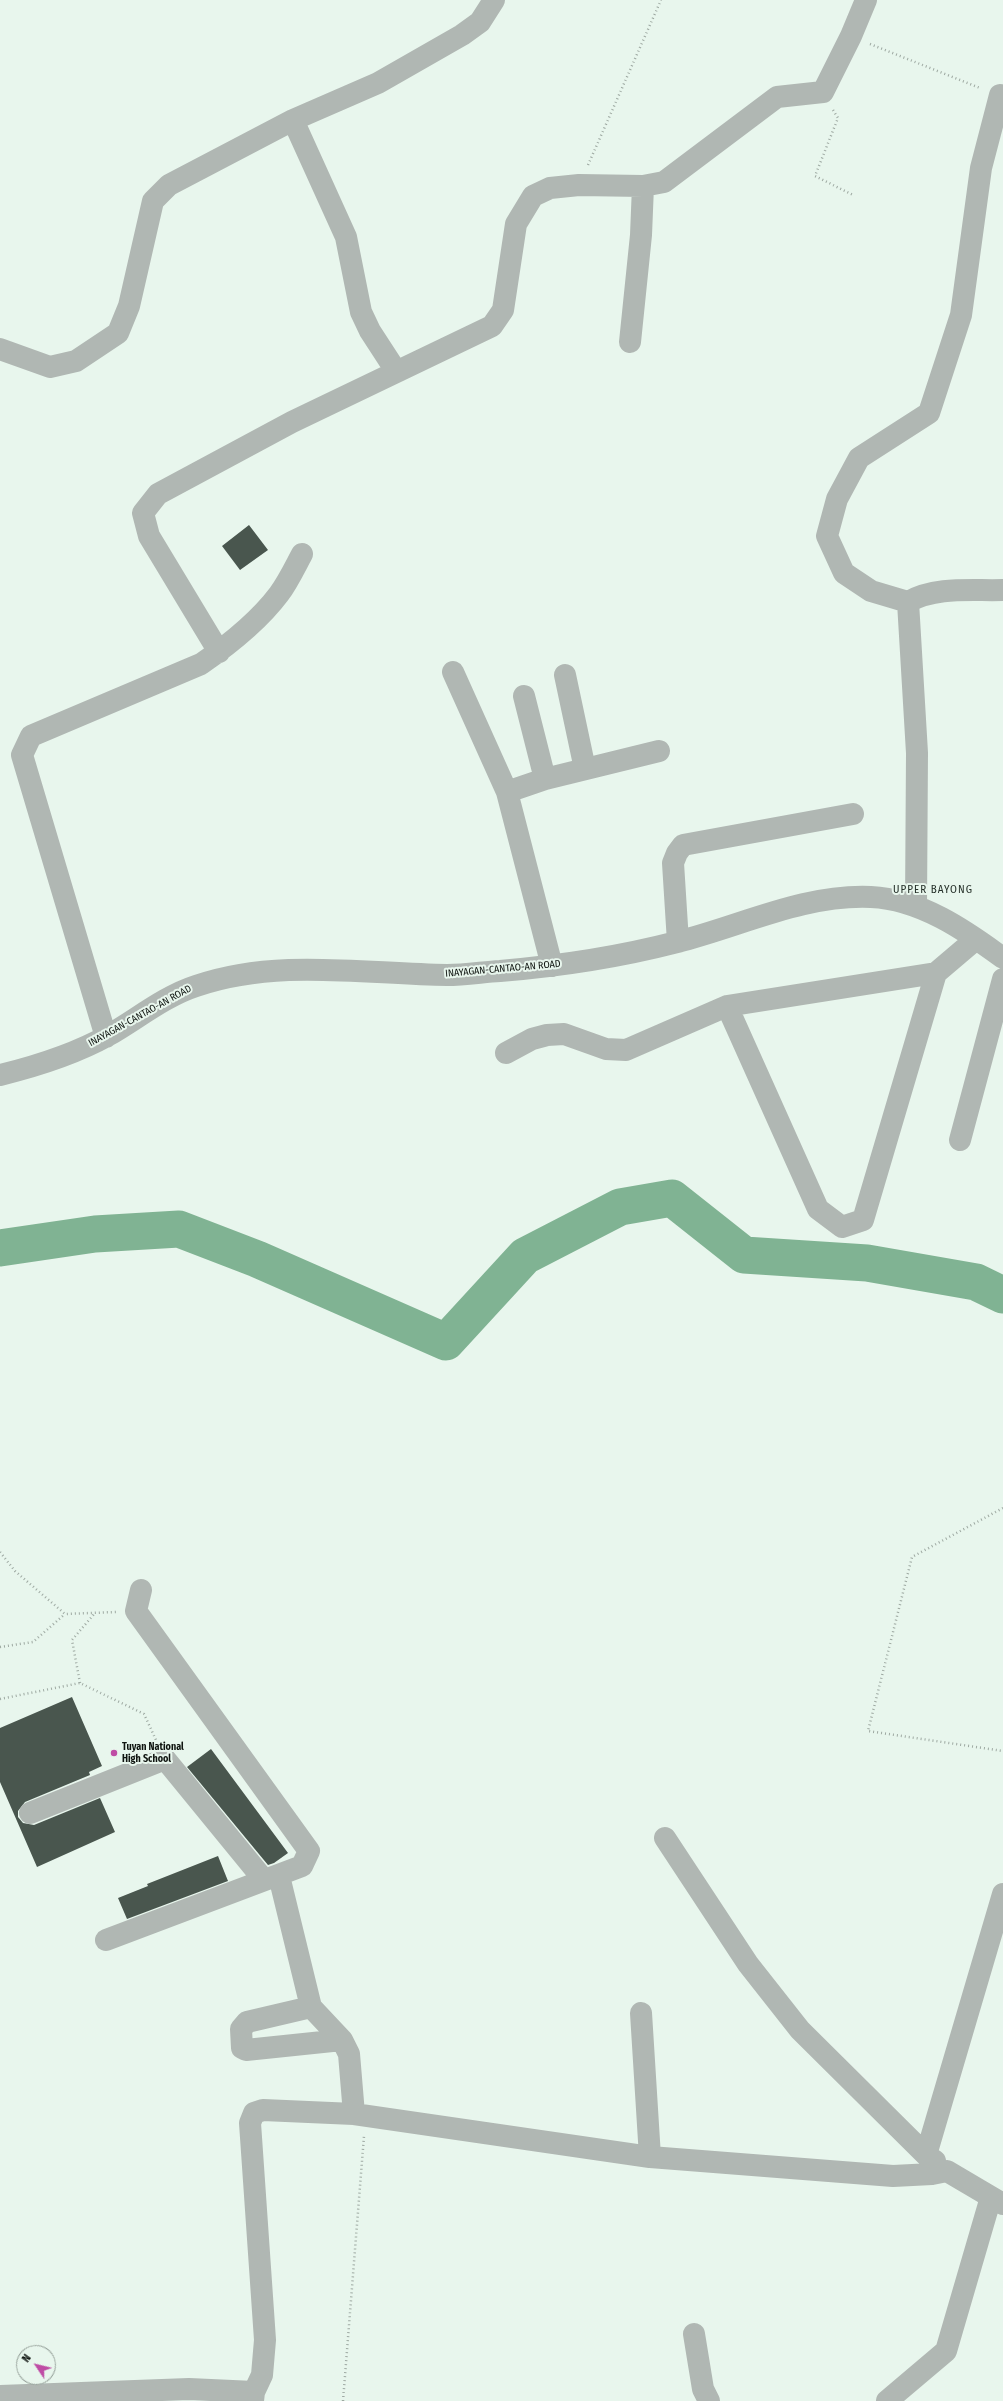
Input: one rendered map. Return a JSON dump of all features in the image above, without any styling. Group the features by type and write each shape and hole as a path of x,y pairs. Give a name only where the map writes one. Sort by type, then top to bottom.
{"street":[{"path":"0,349 50,367 76,361 118,333 129,306 153,201 169,185 293,120 378,83 462,35 480,22 494,0"},
{"path":"219,652 149,536 143,513 158,494 292,422 492,326 503,310 516,224 522,212 534,196 550,188 579,185 643,186 664,182 777,97 824,92 851,36 866,0"},
{"path":"1000,96 981,168 960,315 929,413 859,458 837,499 827,536 844,573 871,591 908,602 926,594 941,591 1003,590"},
{"path":"293,120 346,237 361,312 370,330 396,371"},
{"path":"630,342 641,235 643,186"},
{"path":"106,1037 93,999 22,755 31,736 201,664 219,652 252,624 280,593 302,554"},
{"path":"908,602 917,753 916,906"},
{"path":"454,672 507,792 552,966"},
{"path":"565,675 585,769"},
{"path":"524,696 545,779"},
{"path":"507,792 545,779 659,751"},
{"path":"678,942 674,863 677,853 683,845 853,814"},
{"name":"INAYAGAN-CANTAO-AN ROAD","path":"0,1075 25,1069 71,1053 106,1037 196,986 249,974 282,969 450,975 552,966 678,942 798,906 836,897 875,897 916,906 976,939 1003,958"},
{"path":"506,1053 532,1039 548,1034 564,1034 606,1049 626,1050 726,1006 936,973 976,939"},
{"path":"726,1006 818,1209 842,1227 863,1220 936,973"},
{"path":"960,1140 1003,979"},
{"path":"106,1940 302,1866 309,1851 136,1611 141,1590"},
{"path":"30,1813 165,1759 271,1878 311,2007 342,2040 349,2054 360,2115"},
{"path":"665,1838 748,1964 800,2030 926,2155 947,2171 997,2201 946,2351 887,2401"},
{"path":"926,2155 1003,1894"},
{"path":"311,2007 247,2022 241,2029 242,2048 246,2050 342,2040"},
{"path":"642,2012 650,2157"},
{"path":"0,2396 189,2389 253,2396 262,2374 265,2340 250,2123 254,2113 263,2110 360,2115 650,2157 893,2176 932,2174 947,2171"},
{"path":"694,2334 703,2389 709,2401"}],"path":[{"path":"579,185 661,0"},
{"path":"851,36 1000,96"},
{"path":"824,92 838,118 815,176 853,195"},
{"path":"1003,1508 912,1557 868,1731 1003,1752"},
{"path":"0,1552 14,1572 65,1614"},
{"path":"0,1646 33,1642 65,1614 136,1611"},
{"path":"80,1683 72,1640 95,1612"},
{"path":"0,1699 80,1683 144,1714 165,1759"},
{"path":"343,2401 360,2115"}],"building":[{"path":"249,525 268,550 240,570 222,546"},
{"path":"72,1697 102,1766 89,1772 90,1775 25,1802 18,1811 18,1817 23,1823 34,1825 100,1798 115,1832 37,1867 0,1782 0,1728"},
{"path":"211,1749 288,1853 274,1863 268,1865 187,1767"},
{"path":"218,1856 228,1881 127,1919 118,1898 148,1886 147,1884"}],"waterway":[{"path":"0,1248 95,1234 179,1229 257,1259 446,1342 525,1256 620,1207 672,1198 744,1255 867,1263 976,1282 1003,1295"}],"place":[{"name":"Tuyan National High School","path":"114,1753"}],"district":[{"name":"UPPER BAYONG","path":"933,890"}]}
